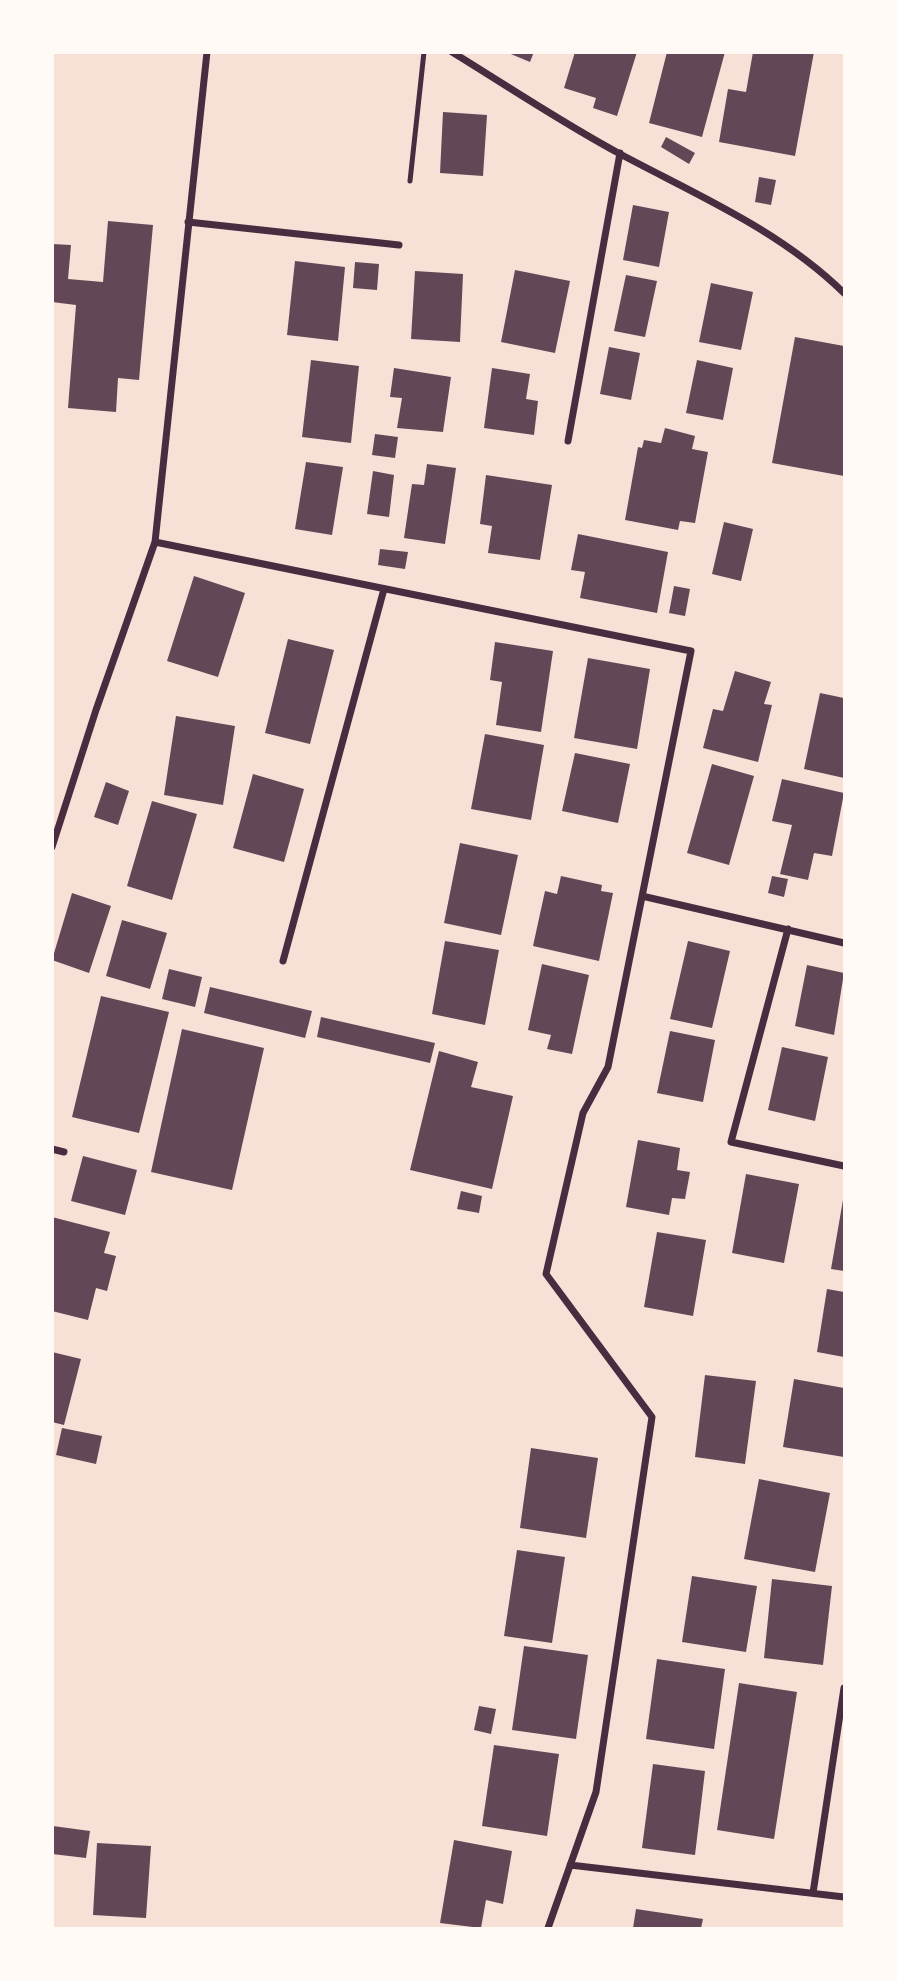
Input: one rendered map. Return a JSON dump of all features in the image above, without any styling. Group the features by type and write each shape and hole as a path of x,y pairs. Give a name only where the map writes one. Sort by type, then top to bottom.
{"street":[{"path":"52,846 155,542 207,52"},
{"path":"452,52 620,153 736,214 817,266 845,293"},
{"path":"568,441 620,153"},
{"path":"188,222 399,245"},
{"path":"155,542 691,651 608,1068 583,1112 546,1274 652,1417 596,1792 548,1928"},
{"path":"283,961 384,589"},
{"path":"642,896 845,943"},
{"path":"788,929 732,1142 845,1166"},
{"path":"52,1149 64,1152"},
{"path":"813,1893 845,1688"},
{"path":"570,1865 845,1897"}],"lane":[{"path":"410,181 424,52"}],"building":[{"path":"506,52 534,52 530,62"},
{"path":"575,52 637,52 617,116 593,108 596,98 564,88"},
{"path":"667,52 725,52 702,137 649,123"},
{"path":"753,52 814,52 795,156 719,142 728,89 746,92"},
{"path":"443,112 487,115 483,176 440,173"},
{"path":"666,137 695,153 689,164 661,147"},
{"path":"759,177 776,180 771,205 755,202"},
{"path":"633,205 669,212 659,267 623,260"},
{"path":"108,221 153,225 139,380 118,378 116,412 68,408 76,305 52,302 52,244 71,245 68,279 103,282"},
{"path":"295,261 345,267 338,341 287,335"},
{"path":"355,262 379,264 377,290 353,288"},
{"path":"515,270 570,281 555,353 501,342"},
{"path":"415,271 463,274 460,342 411,339"},
{"path":"626,275 657,281 645,337 614,331"},
{"path":"711,283 753,292 741,350 699,342"},
{"path":"795,337 844,346 844,476 772,463"},
{"path":"609,347 640,353 631,400 600,394"},
{"path":"311,360 359,366 351,443 302,437"},
{"path":"697,360 733,368 723,420 686,413"},
{"path":"394,368 451,377 443,432 397,428 402,398 390,397"},
{"path":"492,368 530,374 526,399 538,401 534,435 484,428"},
{"path":"665,428 695,436 692,449 708,452 695,523 680,521 678,530 625,520 638,447 642,448 644,440 661,443"},
{"path":"375,434 398,437 395,458 372,455"},
{"path":"306,462 343,467 332,535 295,529"},
{"path":"427,464 456,468 445,544 404,538 412,484 424,485"},
{"path":"373,471 394,475 389,517 367,514"},
{"path":"486,475 552,485 540,560 488,553 492,526 480,524"},
{"path":"724,522 753,529 741,581 712,574"},
{"path":"578,534 668,552 657,613 580,598 585,572 571,570"},
{"path":"380,549 408,552 405,569 378,565"},
{"path":"194,576 245,593 218,677 167,661"},
{"path":"674,586 690,589 685,616 669,613"},
{"path":"288,639 334,650 310,744 265,733"},
{"path":"495,642 553,651 541,732 496,725 502,682 490,680"},
{"path":"588,658 650,669 637,749 574,738"},
{"path":"735,671 771,682 764,704 772,705 758,762 703,748 713,709 723,711"},
{"path":"820,693 844,698 844,778 804,769"},
{"path":"176,716 235,726 223,805 164,795"},
{"path":"485,734 544,745 531,820 471,809"},
{"path":"575,753 630,764 618,823 562,811"},
{"path":"712,764 754,776 729,865 687,853"},
{"path":"253,774 304,789 284,862 233,848"},
{"path":"782,779 844,793 832,856 814,853 808,880 780,874 792,825 772,821"},
{"path":"106,782 129,791 118,825 94,817"},
{"path":"152,801 197,814 172,900 127,886"},
{"path":"460,843 518,855 501,935 444,923"},
{"path":"561,876 602,885 601,891 613,893 599,961 533,946 545,891 557,894"},
{"path":"772,876 788,879 784,897 768,893"},
{"path":"72,893 111,906 89,973 52,960"},
{"path":"122,920 167,933 150,989 106,976"},
{"path":"445,941 499,950 485,1025 432,1014"},
{"path":"688,941 730,951 712,1028 670,1019"},
{"path":"542,964 589,975 572,1054 547,1049 551,1035 528,1030"},
{"path":"807,965 844,973 834,1035 795,1026"},
{"path":"169,969 202,977 195,1007 162,999"},
{"path":"210,987 312,1011 305,1038 204,1013"},
{"path":"101,996 169,1012 139,1133 72,1117"},
{"path":"321,1017 435,1043 430,1063 317,1037"},
{"path":"182,1029 264,1048 232,1190 151,1172"},
{"path":"670,1031 715,1040 703,1102 657,1093"},
{"path":"782,1047 828,1057 815,1121 768,1110"},
{"path":"439,1051 478,1062 471,1087 513,1096 492,1189 410,1170"},
{"path":"638,1140 680,1148 677,1170 690,1172 685,1199 672,1198 669,1215 626,1207"},
{"path":"83,1156 137,1170 125,1215 71,1201"},
{"path":"746,1174 799,1184 784,1263 732,1253"},
{"path":"461,1191 482,1196 479,1213 457,1209"},
{"path":"844,1200 844,1271 831,1269"},
{"path":"52,1217 110,1232 104,1253 116,1256 107,1291 96,1288 88,1320 52,1311"},
{"path":"657,1232 706,1240 693,1316 644,1307"},
{"path":"827,1289 844,1292 844,1357 817,1352"},
{"path":"52,1352 81,1359 64,1425 52,1422"},
{"path":"705,1375 756,1381 745,1464 695,1457"},
{"path":"794,1379 844,1388 844,1457 783,1447"},
{"path":"62,1428 102,1436 96,1464 56,1455"},
{"path":"531,1448 598,1458 586,1538 520,1528"},
{"path":"759,1479 830,1493 815,1572 744,1559"},
{"path":"517,1550 565,1557 552,1643 504,1636"},
{"path":"692,1576 757,1586 746,1652 682,1642"},
{"path":"772,1579 832,1586 823,1665 764,1658"},
{"path":"524,1646 588,1655 576,1739 512,1730"},
{"path":"657,1659 725,1669 714,1749 646,1739"},
{"path":"739,1683 797,1692 774,1839 717,1830"},
{"path":"479,1706 496,1709 491,1734 474,1730"},
{"path":"494,1745 559,1754 547,1836 482,1826"},
{"path":"653,1764 705,1771 695,1855 642,1848"},
{"path":"53,1826 90,1831 86,1858 52,1854"},
{"path":"454,1840 512,1851 503,1904 486,1900 481,1928 440,1923"},
{"path":"97,1843 151,1846 146,1918 93,1915"},
{"path":"636,1909 703,1919 701,1928 633,1928"}]}
